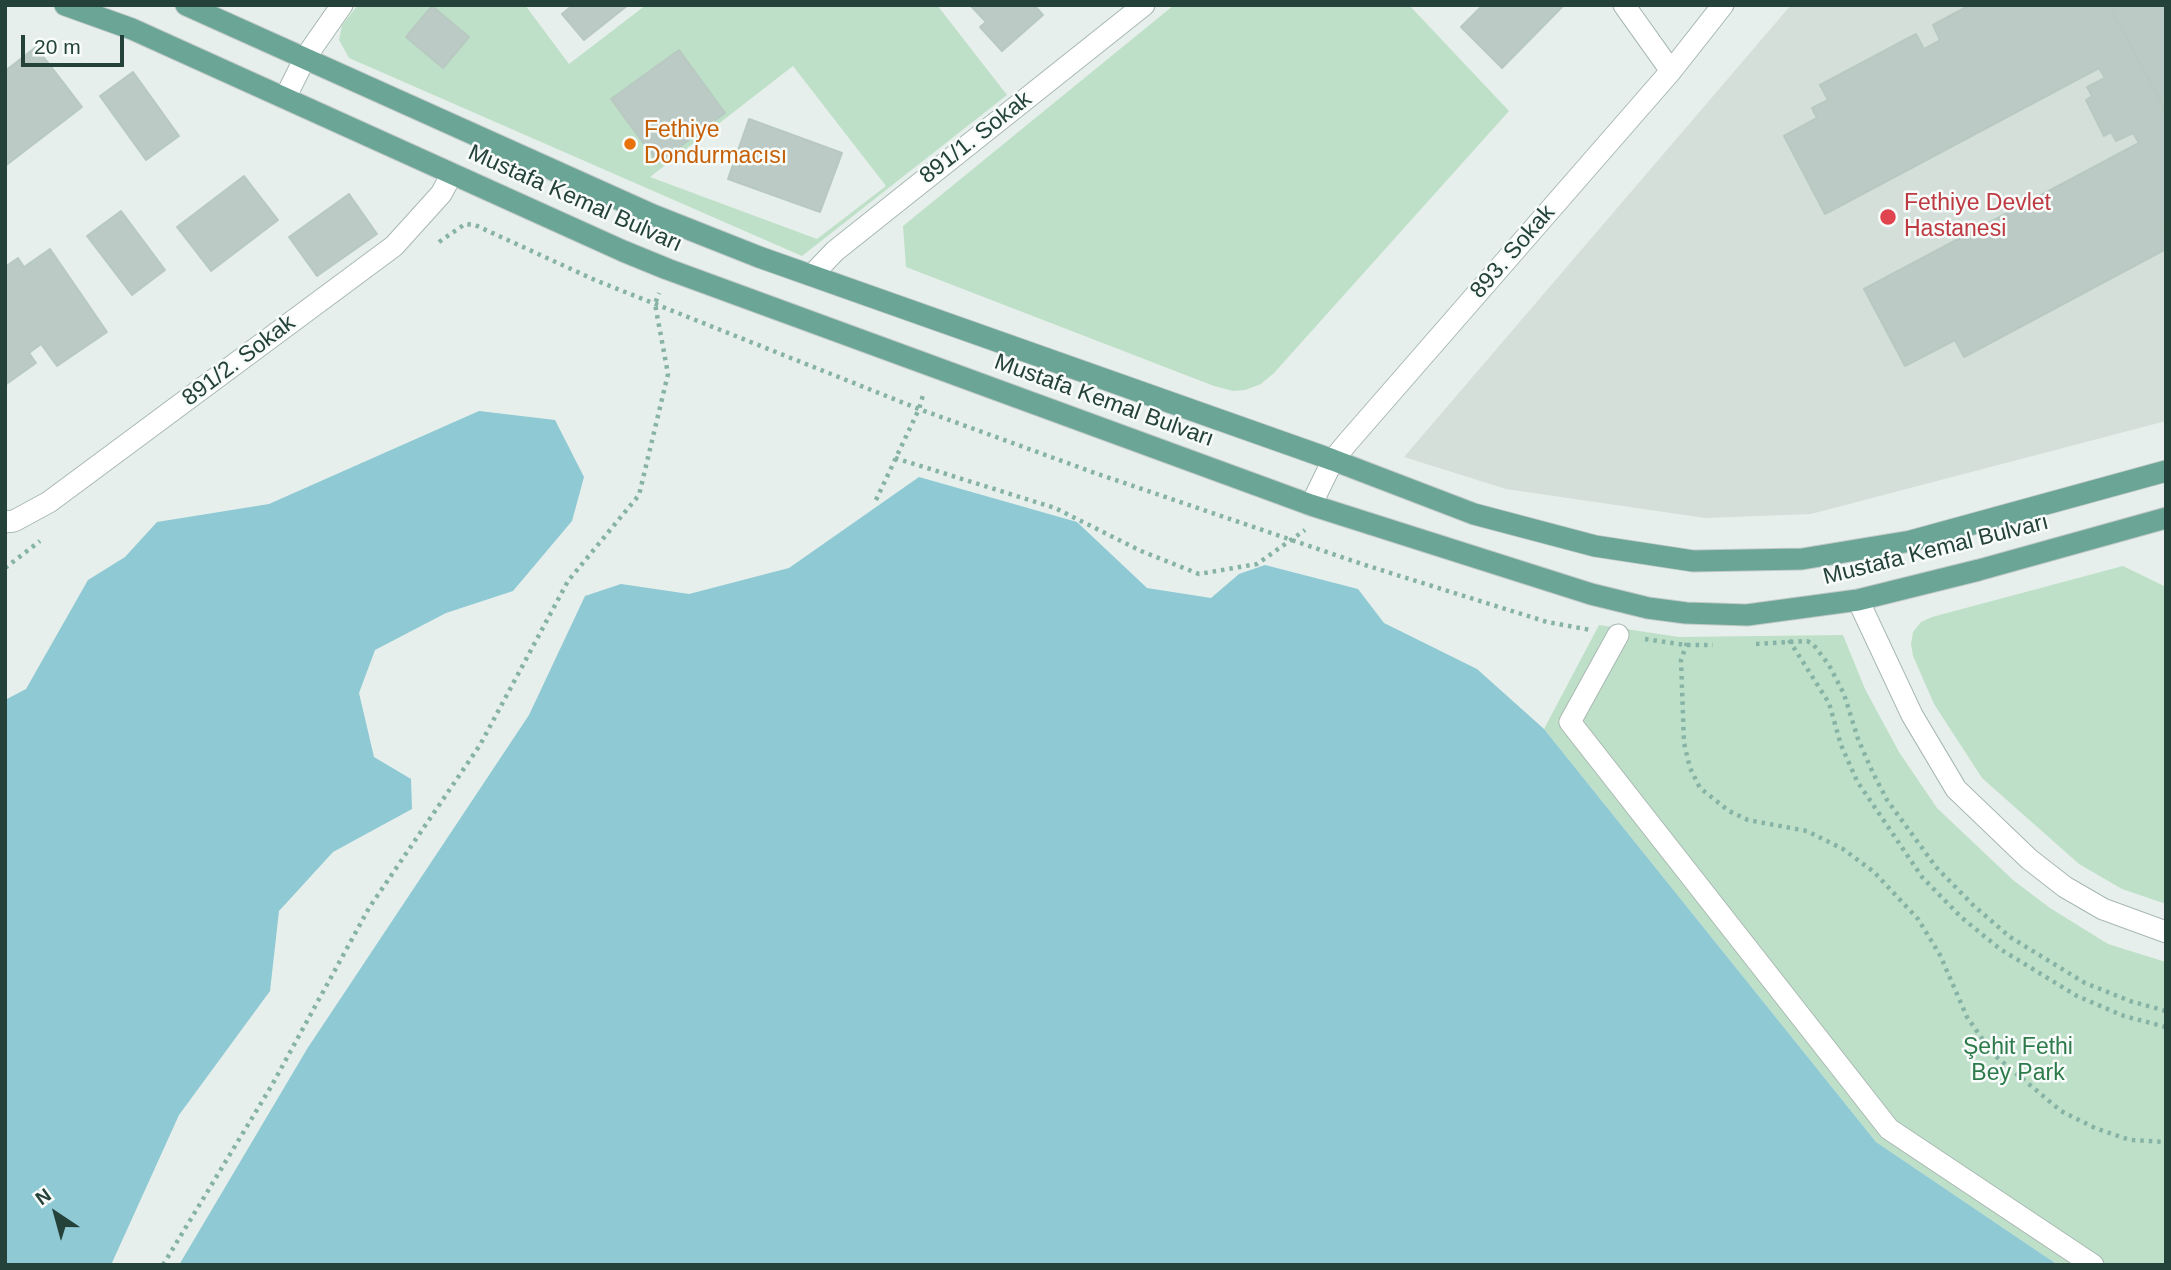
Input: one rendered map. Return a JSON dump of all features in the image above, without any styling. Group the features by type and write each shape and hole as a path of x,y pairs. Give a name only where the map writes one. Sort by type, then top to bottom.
{"main road":[{"name":"Mustafa Kemal Bulvarı","path":"65,5 132,29 667,269 1311,505 1591,594 1686,613 1747,615 1858,600 1979,570 2166,518"},
{"name":"Mustafa Kemal Bulvarı","path":"186,5 653,215 811,275 1333,460 1474,514 1595,546 1693,561 1802,559 1911,541 2166,471"}],"street":[{"path":"285,98 304,58 342,5"},
{"name":"891/1. Sokak","path":"811,275 835,251 1144,5"},
{"path":"1624,5 1671,71"},
{"name":"893. Sokak","path":"1311,505 1333,460 1671,71 1723,5"},
{"name":"891/2. Sokak","path":"5,522 15,521 49,502 394,246 441,194 452,174"},
{"path":"1858,600 1912,715 1956,789 2029,859 2065,887 2103,909 2166,932"},
{"path":"1618,635 1570,722 1889,1129 2093,1265"}],"path":[{"path":"433,246 465,224 475,225 596,280 919,409 1293,540 1547,622 1686,645 1723,645"},
{"path":"163,1265 272,1085 369,908 480,745 568,581 639,495 668,374 655,304 667,269"},
{"path":"876,500 923,395"},
{"path":"895,458 1055,508 1141,551 1199,574 1257,564 1305,530"},
{"path":"5,568 40,541"},
{"path":"1783,631 1829,703 1841,745 1857,781 1922,877 1961,917 2000,949 2077,996 2124,1016 2166,1027"},
{"path":"1690,633 1681,660 1684,743 1690,768 1700,788 1729,811 1748,820 1807,831 1843,849 1874,872 1918,919 1940,955 1967,1017 1993,1054 2061,1111 2095,1128 2130,1140 2166,1142"},
{"path":"1747,645 1807,641 1813,643 1829,665 1844,694 1873,773 1887,800 1936,867 1973,905 2010,937 2085,983 2130,1001 2166,1011"}],"shaded area":[{"name":"Fethiye Devlet Hastanesi","path":"1791,5 2166,5 2166,421 1811,514 1705,518 1506,489 1404,457"}],"green space":[{"path":"358,5 525,5 569,64 646,5 937,5 1007,95 802,256 349,58 339,40 342,25","holes":["793,66 886,186 817,239 650,177"]},
{"path":"1174,5 1409,5 1509,111 1274,373 1261,384 1245,390 1233,391 1214,386 906,267 903,226"},
{"path":"2123,566 2166,587 2166,904 2122,889 2079,864 1982,778 1934,704 1913,656 1911,644 1913,632 1921,622 1932,617"},
{"name":"Şehit Fethi Bey Park","path":"1599,625 1679,637 1843,635 1865,689 1899,752 1937,808 2013,880 2050,908 2108,944 2166,962 2166,1265 2058,1265 1876,1142 1544,729"}],"water":[{"path":"479,411 555,420 584,477 572,521 513,591 446,613 375,650 359,693 374,757 411,779 412,809 333,852 279,911 270,991 179,1115 111,1265 5,1265 5,700 26,689 88,580 125,557 157,522 269,504"},
{"path":"919,477 1077,522 1147,588 1211,598 1239,574 1265,565 1358,589 1384,623 1477,669 1544,729 1876,1142 2058,1265 179,1265 307,1049 529,715 585,596 621,584 689,594 789,568"}],"building":[{"path":"573,5 628,5 584,40 562,14"},
{"path":"970,5 1034,5 1043,15 1002,51 980,27 986,22"},
{"path":"1483,5 1564,5 1502,68 1461,27"},
{"path":"1970,5 2109,5 2166,112 2166,249 1964,357 1955,340 1905,366 1864,289 2139,143 2133,133 2116,141 2111,132 2104,136 2086,100 2092,96 2087,87 2105,78 2099,68 1825,214 1784,136 1817,118 1812,108 1828,100 1820,85 1916,34 1924,49 1940,40 1933,25"},
{"path":"2109,5 2166,5 2166,112"},
{"path":"432,6 469,37 443,68 406,37"},
{"path":"36,47 82,107 5,166 5,71"},
{"path":"679,50 725,113 658,163 611,99"},
{"path":"133,72 179,136 146,160 100,96"},
{"path":"749,119 842,153 820,212 728,179"},
{"path":"244,176 278,220 211,271 177,227"},
{"path":"349,194 377,234 317,276 289,237"},
{"path":"121,211 165,270 132,295 87,236"},
{"path":"50,249 107,332 57,366 41,344 29,353 36,363 5,385 5,267 18,258 24,267"}],"place":[{"name":"Fethiye Dondurmacısı","path":"630,144"},
{"name":"Fethiye Devlet Hastanesi","path":"1888,217"}]}
